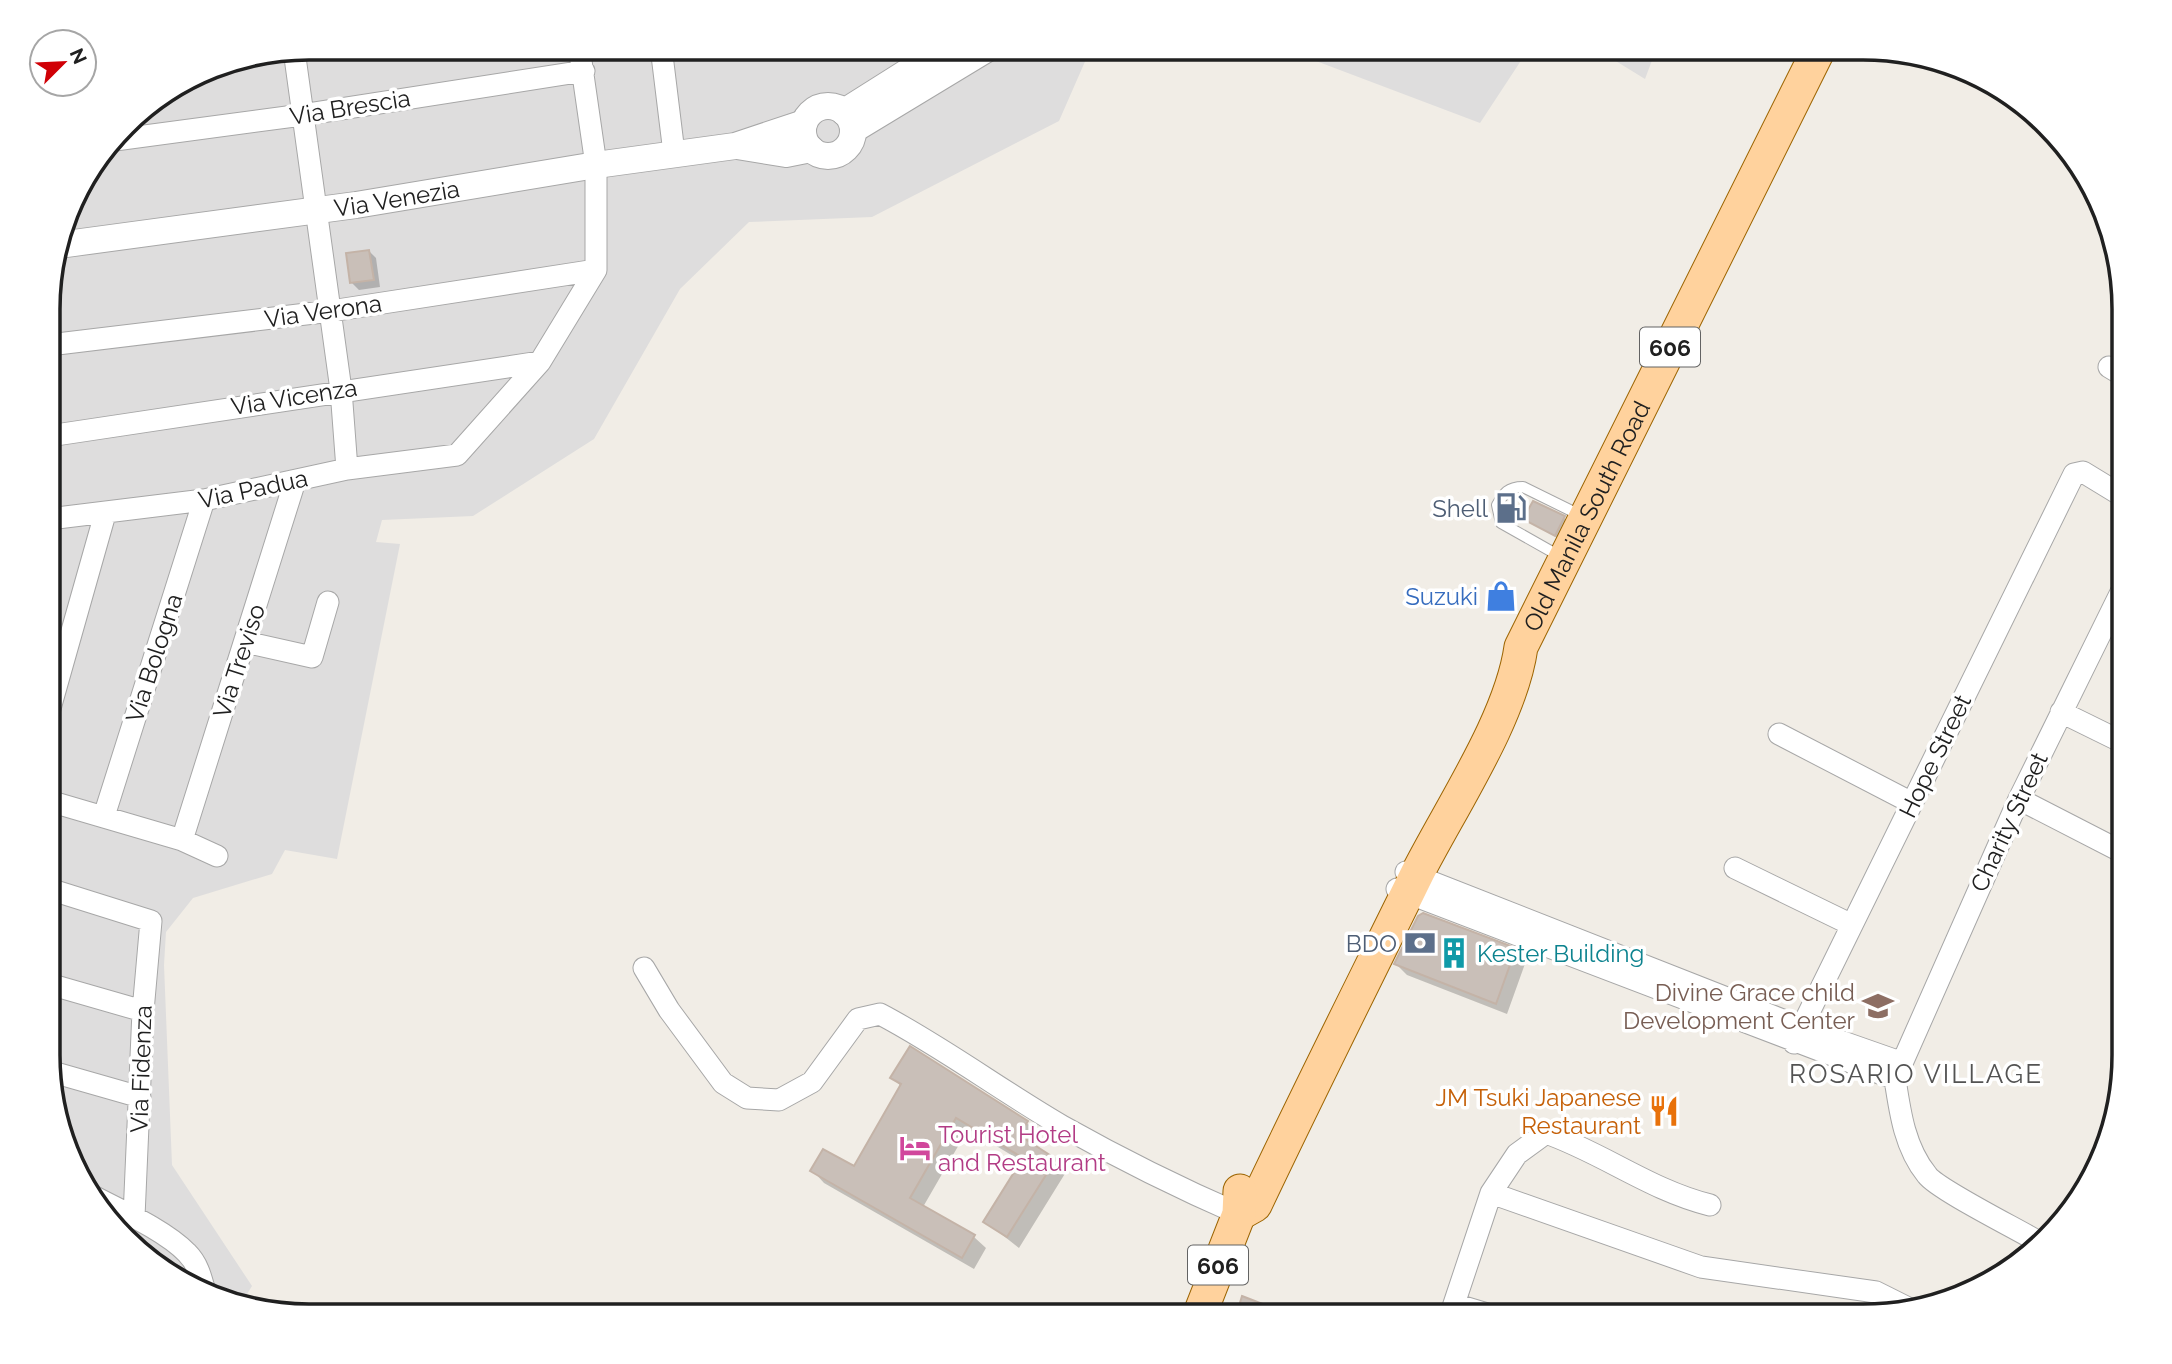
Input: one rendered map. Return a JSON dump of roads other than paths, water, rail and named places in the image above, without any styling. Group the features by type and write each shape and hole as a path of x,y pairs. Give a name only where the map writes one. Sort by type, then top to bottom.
{"main road":[{"name":"Old Manila South Road","path":"1204,1304 1238,1214 1238,1195 1262,1140 1405,882 1498,669 1521,647 1814,60"}],"street":[{"path":"295,60 341,390 347,469"},
{"path":"540,362 596,270 596,165 582,60"},
{"path":"663,60 674,153"},
{"path":"849,121 930,60"},
{"path":"849,121 965,60"},
{"name":"Via Brescia","path":"126,139 302,115 584,71"},
{"path":"735,146 804,123 814,110 821,107 830,106 849,121"},
{"path":"804,123 804,137 811,149 818,154 834,156 848,146 849,121"},
{"path":"735,146 786,154 811,149"},
{"name":"Via Venezia","path":"68,243 316,210 674,153 735,146"},
{"name":"Via Verona","path":"60,344 331,311 596,270"},
{"name":"Via Vicenza","path":"60,434 540,362"},
{"name":"Via Padua","path":"60,518 204,500 347,469 457,454 540,362"},
{"name":"Hope Street","path":"1799,1035 2074,474 2078,472 2112,490"},
{"name":"Via Treviso","path":"182,840 295,481"},
{"name":"Via Bologna","path":"104,817 204,500"},
{"path":"60,676 105,514"},
{"path":"245,642 312,657 328,602"},
{"name":"Charity Street","path":"1898,1070 2060,712 2112,627"},
{"path":"2060,712 2112,737"},
{"path":"1779,734 1912,803"},
{"path":"2020,799 2112,847"},
{"path":"60,803 182,840 216,856"},
{"path":"1735,868 1852,925"},
{"path":"1405,882 1799,1035 1898,1070 1900,1116 1911,1150 1928,1178 2033,1239"},
{"name":"Via Fidenza","path":"60,892 151,921 143,1011 134,1217"},
{"path":"644,968 669,1010 723,1083 747,1098 779,1100 812,1082 858,1019 880,1014 911,1030 1061,1126 1191,1193 1238,1214"},
{"path":"60,987 143,1011"},
{"path":"60,1074 140,1097"},
{"path":"1454,1304 1491,1192 1517,1154 1546,1133 1580,1145 1658,1188 1710,1205"},
{"path":"1491,1192 1701,1267 1876,1292 1896,1302"},
{"path":"109,1204 134,1217 186,1252 199,1270 202,1281"}],"lane":[{"path":"1564,559 1501,523 1497,505 1505,492 1514,487 1523,488 1585,518"}],"place":[{"name":"Shell","path":"1511,508"},
{"name":"Suzuki","path":"1501,596"},
{"name":"BDO","path":"1420,943"},
{"name":"Kester Building","path":"1454,953"},
{"name":"Divine Grace child Development Center","path":"1878,1006"},
{"name":"JM Tsuki Japanese Restaurant","path":"1664,1111"},
{"name":"Tourist Hotel and Restaurant","path":"915,1148"}],"district":[{"name":"ROSARIO VILLAGE","path":"1916,1074"}]}
